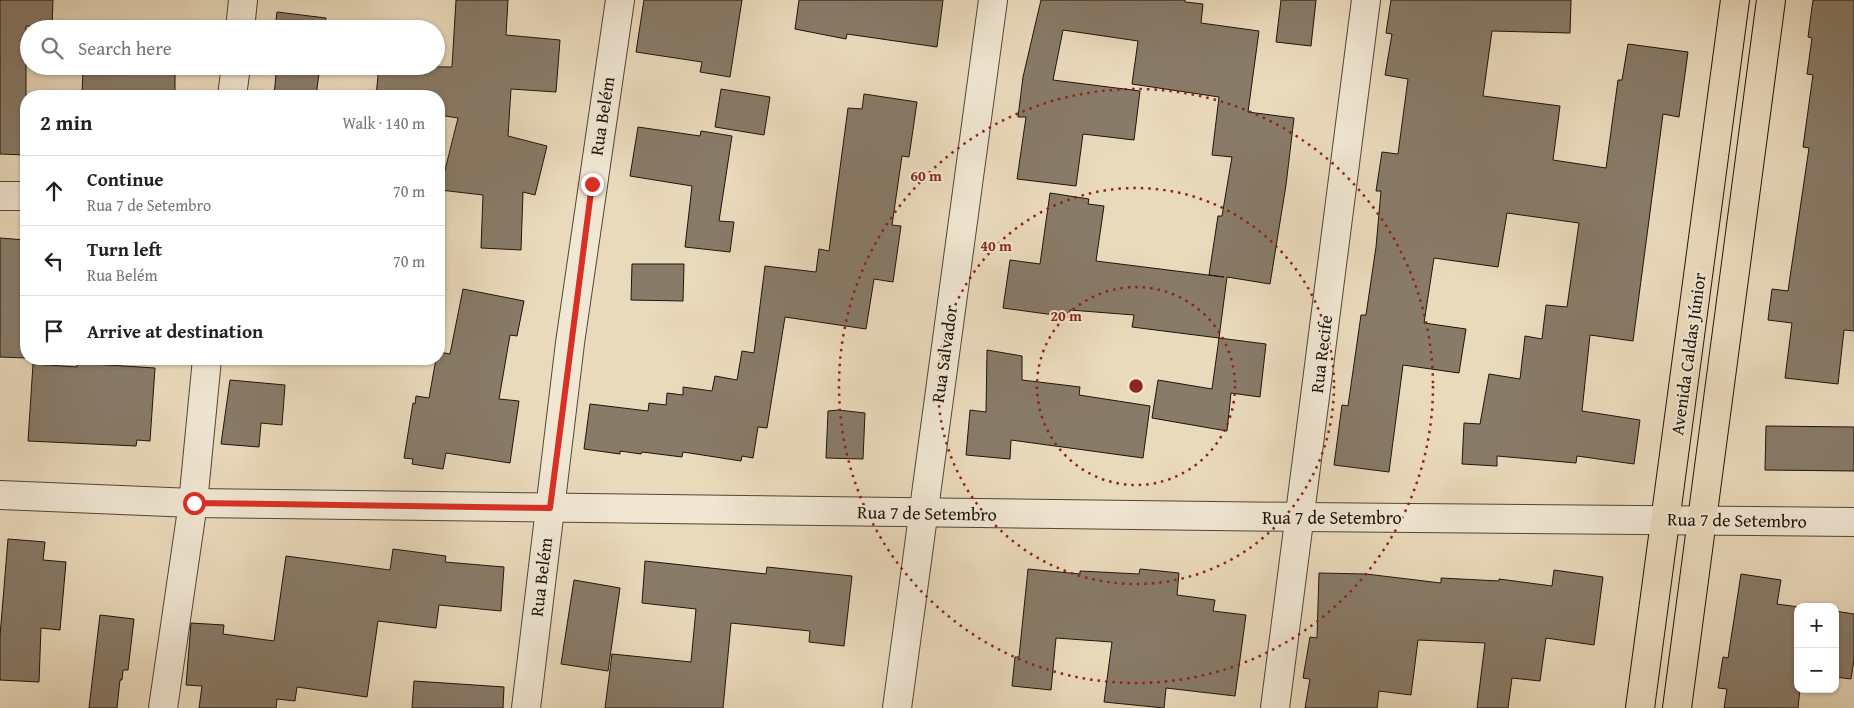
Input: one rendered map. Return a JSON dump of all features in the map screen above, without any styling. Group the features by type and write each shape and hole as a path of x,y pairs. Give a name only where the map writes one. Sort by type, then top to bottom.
{"main road":[{"name":"Avenida Caldas Júnior","path":"1640,708 1734,0"},
{"name":"Avenida Caldas Júnior","path":"1677,708 1771,0"}],"street":[{"path":"241,20 243,0"},
{"name":"Rua Belém","path":"526,708 589,202 620,0"},
{"name":"Rua Salvador","path":"897,708 993,0"},
{"name":"Rua Recife","path":"1275,708 1366,0"},
{"path":"233,90 235,75"},
{"path":"0,196 20,196"},
{"path":"163,708 194,503 206,365"},
{"name":"Rua 7 de Setembro","path":"0,495 194,503 922,513 1854,522"}],"building":[{"path":"0,0 53,0 52,20 20,20 20,75 26,75 26,90 20,90 20,155 0,154"},
{"path":"456,0 508,0 506,35 560,40 556,92 511,89 508,136 547,146 535,195 523,192 521,250 481,248 483,195 445,191 445,170 458,118 445,116 445,90 377,90 378,75 445,75 445,67 452,67"},
{"path":"644,0 742,0 730,77 700,72 702,62 636,52"},
{"path":"799,0 943,0 937,47 847,34 846,39 795,29"},
{"path":"1041,0 1185,0 1185,2 1203,4 1201,23 1259,31 1248,112 1294,118 1286,185 1270,284 1227,277 1219,338 1132,327 1134,315 1070,310 1069,317 1003,308 1010,260 1040,264 1050,193 1089,199 1088,204 1104,206 1096,261 1224,277 1209,275 1218,216 1222,216 1232,157 1212,155 1219,97 1132,84 1138,41 1063,30 1053,80 1140,91 1134,140 1083,134 1076,186 1017,179 1026,117 1018,117 1023,77"},
{"path":"1281,0 1316,0 1311,46 1276,42"},
{"path":"1391,0 1571,0 1570,33 1492,31 1483,96 1560,106 1553,160 1606,168 1618,80 1622,80 1628,44 1688,52 1679,117 1663,114 1633,341 1590,335 1582,411 1640,420 1634,464 1577,456 1576,463 1497,456 1497,466 1462,464 1464,423 1480,424 1489,374 1520,379 1525,336 1542,339 1546,305 1567,307 1579,223 1507,213 1498,267 1434,258 1424,323 1466,329 1459,373 1403,365 1389,472 1334,465 1342,405 1348,406 1361,315 1366,315 1376,247 1381,191 1376,191 1382,152 1398,154 1408,79 1385,75 1392,34 1386,33"},
{"path":"1813,0 1854,0 1854,331 1844,330 1838,384 1785,378 1792,323 1768,320 1772,289 1788,291 1809,148 1803,147 1813,75 1807,74 1812,38 1808,37"},
{"path":"277,12 326,18 326,20 276,20"},
{"path":"83,75 175,75 175,90 82,90"},
{"path":"276,75 319,75 317,90 275,90"},
{"path":"721,89 770,97 764,135 715,127"},
{"path":"864,94 917,102 909,157 902,156 892,225 901,226 893,282 874,279 866,329 785,317 767,428 758,427 753,458 742,456 741,461 683,452 682,457 642,452 641,454 620,451 620,454 584,449 590,404 648,411 649,403 666,405 667,393 683,395 683,387 712,391 715,376 737,380 742,351 754,353 765,266 816,272 819,249 829,251 848,108 862,109"},
{"path":"638,127 700,136 701,131 732,136 719,221 734,222 730,252 685,247 692,186 630,176"},
{"path":"0,238 20,240 20,358 0,357"},
{"path":"632,264 684,264 683,301 631,300"},
{"path":"463,289 524,301 517,336 510,335 499,399 519,401 510,463 446,453 443,469 412,464 413,459 404,458 413,403 415,404 416,396 429,398 435,365 445,365 445,353 450,354"},
{"path":"1219,338 1266,344 1260,397 1231,393 1227,431 1152,418 1158,380 1212,389"},
{"path":"987,350 1022,356 1022,380 1080,387 1079,395 1150,406 1143,458 1011,440 1010,459 966,455 970,410 986,412"},
{"path":"33,365 77,367 77,365 108,365 155,368 150,441 137,440 136,446 28,441"},
{"path":"230,380 285,385 282,425 261,423 259,447 221,444"},
{"path":"838,410 865,413 863,459 826,458 828,411"},
{"path":"1766,426 1854,427 1854,471 1765,470"},
{"path":"8,539 45,542 43,560 66,562 60,630 41,628 39,682 0,680 0,636"},
{"path":"393,549 446,556 445,562 504,567 501,611 439,605 436,628 378,621 367,697 297,687 295,701 277,699 276,708 199,708 202,686 186,685 191,623 224,625 223,634 274,641 286,556 390,570"},
{"path":"645,561 766,574 767,567 852,576 844,646 809,642 810,631 731,623 723,708 605,708 612,654 691,662 696,609 642,603"},
{"path":"1028,569 1080,574 1080,571 1139,574 1140,569 1179,573 1177,595 1215,600 1213,611 1246,615 1235,696 1166,688 1164,708 1104,702 1112,642 1056,638 1051,690 1012,686 1015,657 1019,657"},
{"path":"1554,570 1603,577 1594,645 1546,638 1540,681 1512,678 1508,708 1477,708 1485,643 1418,640 1411,695 1379,691 1377,708 1305,708 1310,679 1303,678 1310,637 1317,638 1319,573 1366,574 1441,583 1441,578 1499,581 1499,579 1552,586"},
{"path":"1741,574 1781,580 1777,604 1794,606 1794,693 1800,693 1798,708 1724,708 1727,689 1718,688 1723,657 1728,658"},
{"path":"574,580 620,588 608,671 561,664"},
{"path":"1839,612 1854,614 1854,660 1851,679 1839,678"},
{"path":"100,615 134,619 128,670 123,670 122,680 120,680 117,708 89,708"},
{"path":"414,681 504,687 503,708 412,708"}],"route":[{"path":"194,503 550,508 592,184"}]}
